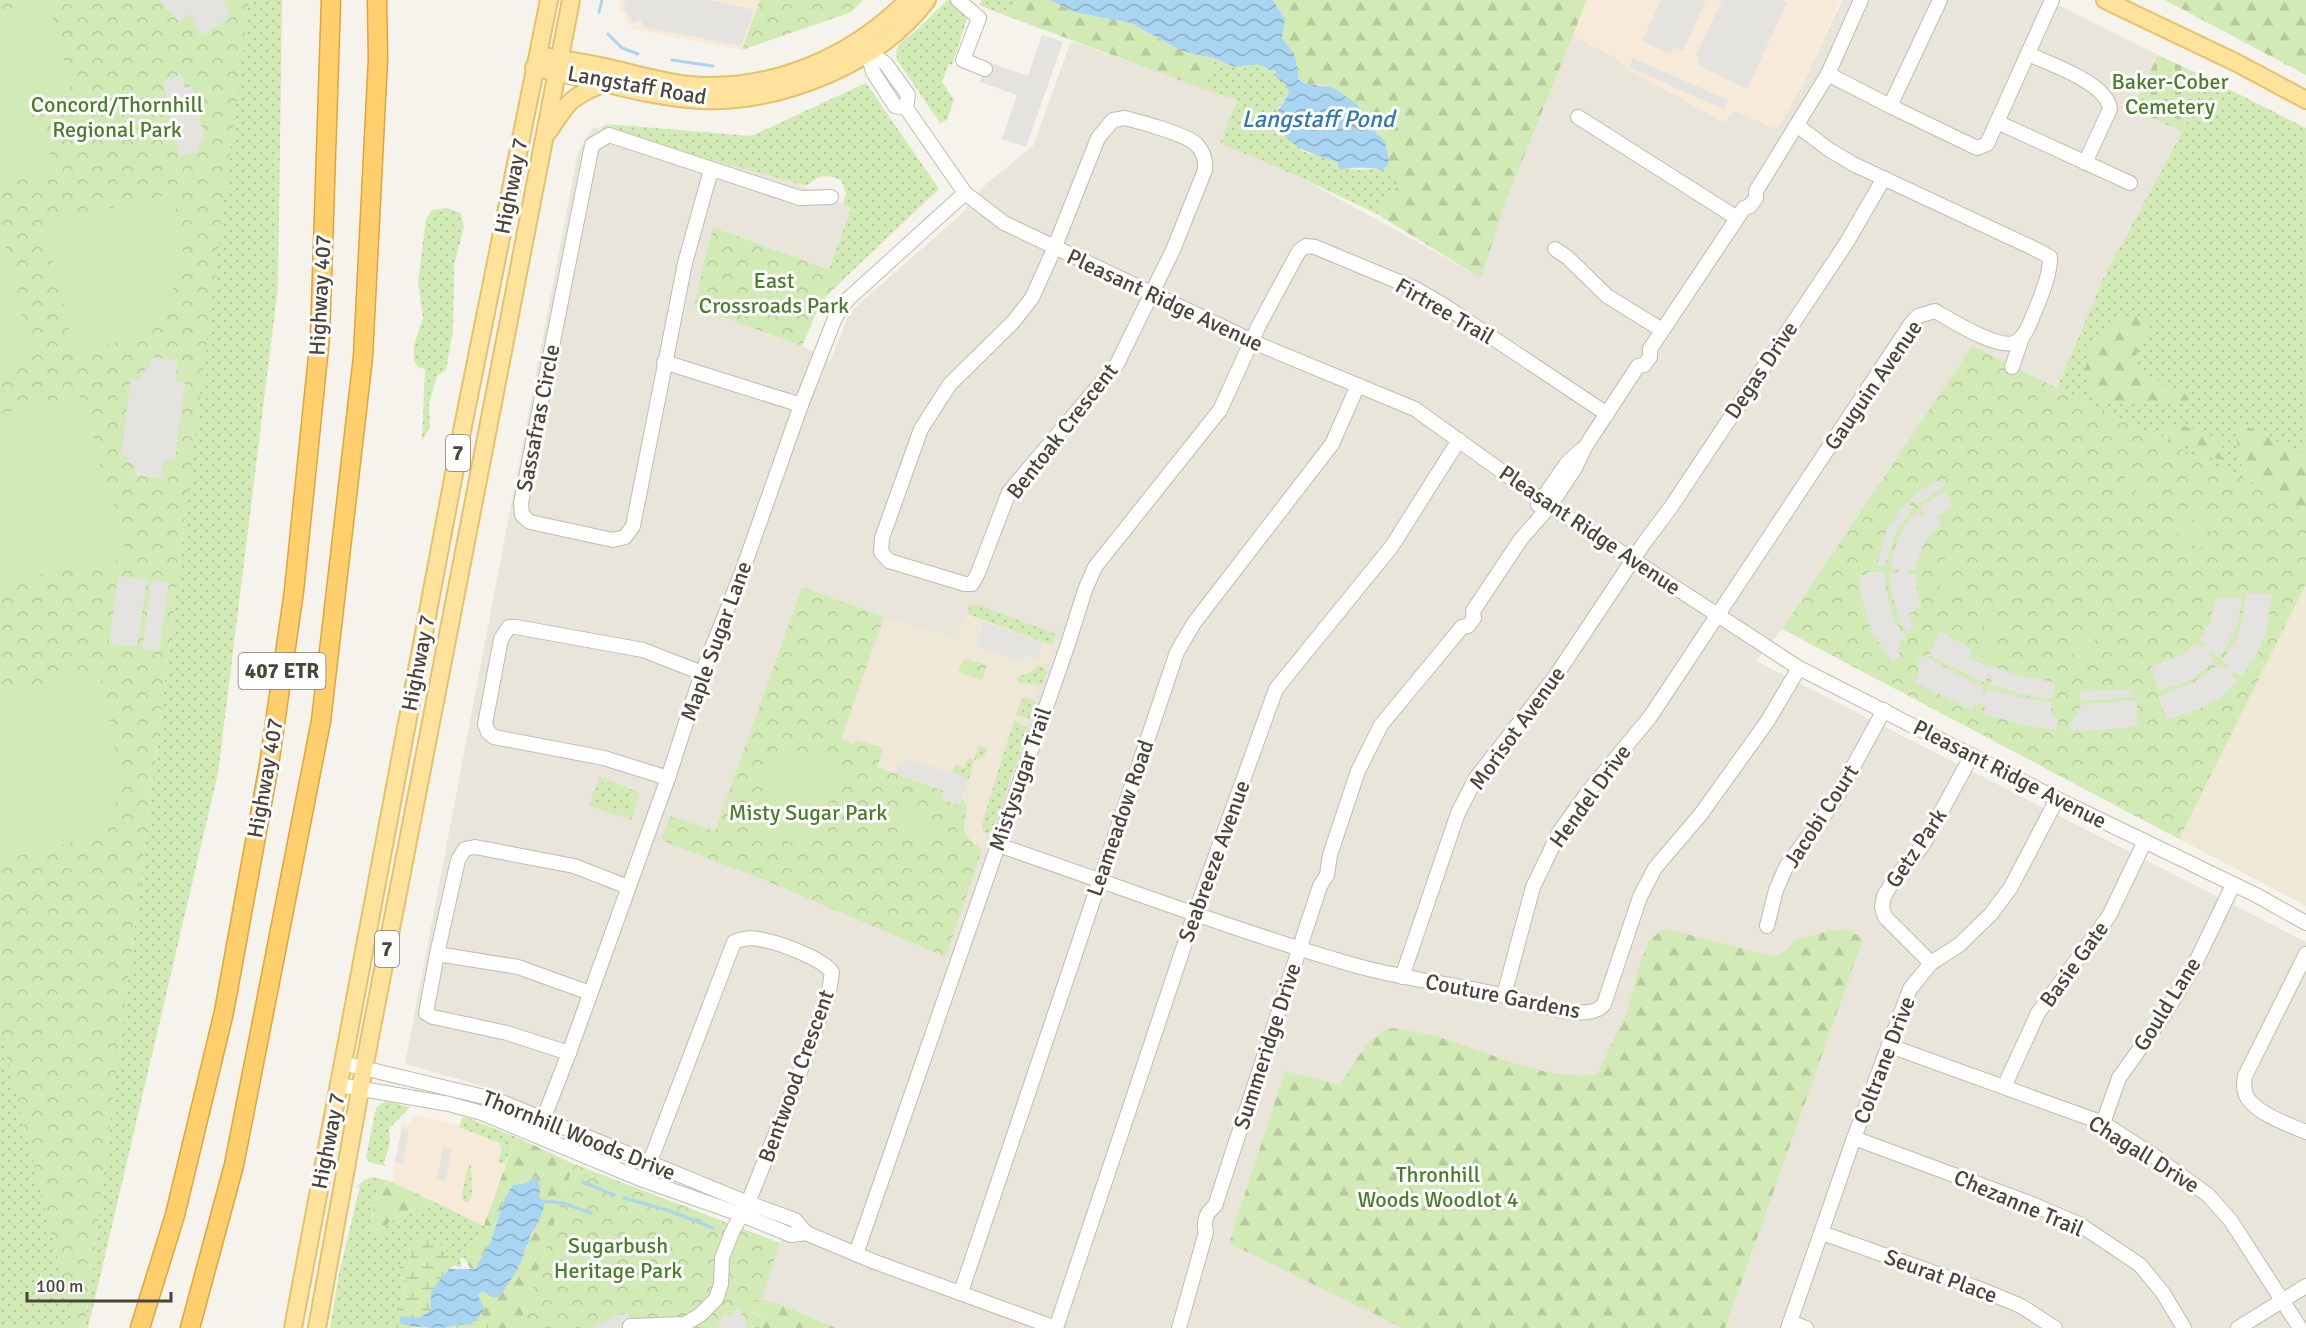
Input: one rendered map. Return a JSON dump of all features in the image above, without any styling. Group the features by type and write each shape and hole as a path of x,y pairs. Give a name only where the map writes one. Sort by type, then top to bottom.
{"highway":[{"name":"Highway 407","path":"140,1328 175,1215 224,1012 268,765 293,603 320,337 331,0"},
{"name":"Highway 407","path":"190,1328 234,1165 321,721 363,357 378,59 377,0"},
{"path":"378,59 384,0"}],"main road":[{"name":"Highway 7","path":"293,1328 461,437 549,0"},
{"name":"Highway 7","path":"317,1328 360,1088 541,145 571,0"},
{"name":"Langstaff Road","path":"559,65 605,83 700,100 774,93 832,74 865,46 882,24 908,0"},
{"name":"Langstaff Road","path":"536,61 689,85 727,85 776,77 888,40 927,0"},
{"path":"2105,0 2237,63 2306,100"},
{"path":"541,145 565,105 580,93 605,83"}],"street":[{"path":"958,0 979,18 963,60 985,69"},
{"name":"Summeridge Drive","path":"1179,1328 1206,1232 1204,1225 1209,1209 1215,1206 1320,886 1329,869 1330,855 1358,771 1382,725 1462,627 1468,627 1474,618 1473,611 1521,539 1528,520 1546,503 1567,463 1585,447 1638,366 1644,365 1650,357 1650,350 1662,330 1741,213 1756,198 1756,191 1828,74 1861,0"},
{"path":"1890,106 1940,0"},
{"path":"1828,74 1973,147 1980,148 1987,144 2052,0"},
{"name":"Pleasant Ridge Avenue","path":"865,46 886,64 908,94 906,108 964,193 1004,224 1252,340 1415,409 1546,503 1798,668 2306,923"},
{"path":"2028,54 2093,85 2108,101 2110,109 2085,163"},
{"path":"1578,117 1741,213"},
{"path":"1054,249 1098,138 1113,120 1125,118 1143,122 1196,143 1206,159 1205,170 1177,241 1153,293"},
{"path":"1997,122 2130,183"},
{"path":"1797,126 1852,164 2050,257 2050,268 2043,291 2023,335 2012,367"},
{"name":"Sassafras Circle","path":"711,170 685,262 633,526 625,537 613,540 530,522 522,515 520,503 592,145 609,135 800,198 831,197"},
{"name":"Degas Drive","path":"1633,559 1671,507 1847,242 1884,178"},
{"name":"Maple Sugar Lane","path":"537,1135 668,778 702,673 741,575 801,405 835,318 847,300 964,193"},
{"name":"Firtree Trail","path":"1252,340 1292,261 1306,246 1316,248 1416,289 1607,414"},
{"name":"Bentoak Crescent","path":"1054,249 1032,298 1013,322 950,384 921,429 882,538 881,552 889,561 965,584 972,584 1009,492 1117,364 1153,293"},
{"path":"1555,249 1567,257 1606,296 1662,330"},
{"name":"Gauguin Avenue","path":"1716,615 1918,316 1935,311 1994,341 2008,344 2016,342 2023,335"},
{"name":"Mistysugar Trail","path":"856,1254 1085,590 1095,567 1220,410 1252,340"},
{"path":"664,362 801,405"},
{"name":"Leameadow Road","path":"961,1292 1177,651 1194,623 1332,444 1358,385"},
{"name":"Seabreeze Avenue","path":"1056,1328 1195,913 1276,689 1392,546 1459,440"},
{"name":"Morisot Avenue","path":"1402,977 1458,813 1476,778 1555,677 1633,559"},
{"name":"Hendel Drive","path":"1504,995 1533,887 1560,831 1588,792 1650,717 1716,615"},
{"path":"668,778 604,758 494,737 488,732 485,724 501,639 508,627 516,627 643,650 702,673"},
{"name":"Couture Gardens","path":"998,845 1350,964 1402,977 1504,995 1572,1012 1589,1013 1600,1010 1610,990 1640,897 1655,868 1701,814 1767,722 1798,668"},
{"name":"Jacobi Court","path":"1767,926 1776,890 1786,867 1835,800 1884,710"},
{"name":"Getz Park","path":"1931,963 1885,917 1882,907 1884,896 1896,877 1923,845 1972,755"},
{"name":"Coltrane Drive","path":"1789,1325 1854,1138 1910,989 1931,963 1959,945 1991,914 2011,887 2057,799"},
{"name":"Basie Gate","path":"2004,1087 2038,1013 2070,973 2109,916 2145,841"},
{"path":"569,1053 507,1033 433,1017 426,1013 458,860 465,849 475,847 574,866 628,888"},
{"name":"Gould Lane","path":"2103,1123 2119,1078 2163,1016 2193,968 2233,885"},
{"name":"Bentwood Crescent","path":"643,1180 734,942 746,938 758,939 825,963 832,972 829,992 797,1080 745,1209"},
{"path":"437,954 518,967 590,993"},
{"path":"2306,954 2245,1076 2244,1086 2246,1095 2256,1107 2306,1132"},
{"name":"Chagall Drive","path":"1890,1046 2103,1123 2154,1156 2208,1195 2231,1221 2300,1328"},
{"name":"Thornhill Woods Drive","path":"342,1063 497,1100 651,1163 745,1209"},
{"name":"Thornhill Woods Drive","path":"339,1085 449,1104 482,1113 643,1180 745,1209 795,1220 806,1233 856,1254 1056,1328"},
{"name":"Chezanne Trail","path":"1854,1138 2027,1202 2079,1224 2139,1265 2163,1293 2184,1328"},
{"path":"630,1326 686,1326 700,1316 716,1299 721,1284 722,1258 732,1232 745,1209"},
{"name":"Seurat Place","path":"1822,1233 1980,1289 2021,1306 2055,1328"},
{"path":"2238,1328 2306,1286"},
{"path":"1789,1325 1806,1328"}],"shaded area":[{"path":"159,0 223,0 231,17 201,35 189,13 179,22"},
{"path":"621,0 760,0 742,50 633,29 619,8"},
{"path":"625,0 709,0 754,10 741,46 644,27 640,19 633,23 624,8"},
{"path":"1587,0 1840,0 1801,88 1777,129 1733,110 1724,122 1627,69 1613,56 1572,35"},
{"path":"1661,0 1706,0 1683,51 1674,47 1670,54 1642,41"},
{"path":"1722,0 1780,0 1787,3 1747,89 1697,65 1700,57 1696,55"},
{"path":"1842,0 2048,0 2158,55 2132,108 2182,132 2103,279 2057,388 1972,346 1782,629 1756,661 2306,942 2306,1328 836,1328 775,1302 760,1300 791,1211 476,1084 405,1064 578,152 593,127 718,157 800,185 851,207 829,269 713,227 802,346 830,361 850,312 960,215 987,183 1033,146 1071,41 1237,100 1221,143 1297,176 1479,276 1566,32 1613,56 1627,69 1724,122 1733,110 1777,129 1801,88"},
{"path":"1042,35 1063,42 1026,147 1002,139 1017,95 980,82 988,62 1028,76"},
{"path":"1633,58 1728,100 1724,109 1629,67"},
{"path":"181,74 185,88 192,86 205,141 198,143 199,152 180,155 163,82"},
{"path":"151,357 178,361 175,381 185,382 175,461 164,460 162,478 134,475 135,466 129,462 128,456 121,455 131,378 139,379 145,369 149,368"},
{"path":"1942,479 1945,486 1916,505 1910,500 1918,492"},
{"path":"1945,491 1953,507 1937,516 1942,523 1926,541 1918,557 1916,569 1908,569 1908,574 1916,575 1921,607 1908,614 1914,629 1907,633 1891,592 1890,573 1898,572 1898,568 1890,567 1897,541 1905,525 1917,511 1923,516 1926,515 1920,507"},
{"path":"1907,502 1913,508 1896,531 1885,567 1877,566 1887,528"},
{"path":"1868,572 1885,572 1890,608 1906,638 1899,643 1899,658 1892,662 1871,631 1861,597 1859,575 1867,575"},
{"path":"118,576 147,580 137,647 109,643"},
{"path":"152,580 169,583 159,651 142,649"},
{"path":"2306,584 2306,906 2179,839"},
{"path":"2246,593 2272,594 2267,629 2256,657 2241,677 2234,672 2232,675 2238,681 2219,698 2199,709 2167,720 2158,696 2191,684 2219,664 2225,669 2228,666 2222,660 2235,641 2241,626"},
{"path":"2216,597 2242,599 2238,623 2225,649 2219,657 2212,652 2209,654 2215,661 2190,680 2159,691 2151,666 2180,656 2197,643 2203,648 2205,645 2199,640 2210,623"},
{"path":"967,614 1052,645 982,850 964,832 968,809 962,800 959,805 941,799 877,767 856,740 855,744 841,739 884,617 957,639"},
{"path":"983,622 1043,642 1037,659 1025,655 1022,662 976,646"},
{"path":"1940,631 1972,650 1969,658 2021,676 2054,682 2052,699 2030,696 1990,685 1992,676 1988,675 1985,683 1929,655"},
{"path":"1922,655 1984,688 1982,696 1985,697 1988,689 2052,703 2051,711 2058,722 2057,730 2028,726 1983,714 1985,706 1975,702 1972,710 1915,682 1919,674 1918,662"},
{"path":"2131,689 2132,697 2081,701 2081,692"},
{"path":"2137,700 2137,726 2094,731 2070,730 2070,723 2079,712 2080,705"},
{"path":"905,758 969,779 959,804 941,799 944,791 895,773 898,765 902,766"},
{"path":"416,1115 472,1128 513,1144 484,1225 392,1182 402,1124 409,1125"},
{"path":"402,1128 409,1129 403,1163 395,1162"},
{"path":"443,1147 451,1149 446,1181 437,1179"},
{"path":"738,1307 748,1324 746,1328 717,1328 724,1313 731,1317"},
{"path":"629,1313 630,1328 591,1328 618,1315"}],"green space":[{"name":"Concord/Thornhill Regional Park","path":"0,0 249,0 85,1328 75,1328 0,1030"},
{"path":"49,0 74,104 0,122 0,11"},
{"path":"239,0 282,0 278,287 218,773 88,1328 85,1328 185,519"},
{"path":"760,0 863,0 851,12 742,50"},
{"path":"947,0 954,0 968,16 952,65 949,64 942,82 954,100 947,120 940,123 897,60 896,51 899,44"},
{"path":"981,0 1017,0 1009,17 979,5"},
{"path":"1017,0 1049,0 1078,13 1131,23 1178,49 1214,58 1204,89 1009,17"},
{"path":"1273,0 1587,0 1505,203 1481,278 1377,214 1401,181 1385,167 1385,142 1370,126 1358,105 1325,85 1306,84 1299,80 1295,55 1282,38 1285,19"},
{"path":"2165,0 2306,0 2306,75"},
{"name":"Baker-Cober Cemetery","path":"2158,55 2207,78 2182,132 2132,108"},
{"path":"1214,58 1235,67 1257,64 1269,67 1286,84 1289,93 1277,110 1302,151 1337,162 1345,168 1360,170 1377,168 1382,172 1385,167 1401,181 1377,214 1220,143 1237,100 1204,89"},
{"path":"2207,78 2306,128 2306,511 2057,388 2103,279 2182,132"},
{"path":"866,83 939,189 847,276 829,269 851,208 843,204 846,193 841,180 822,176 806,186 600,128 607,124 751,136"},
{"path":"42,119 54,171 0,185 0,130"},
{"path":"172,194 183,249 178,276 166,302 147,324 124,339 75,353 45,228 49,222"},
{"path":"447,208 461,213 464,227 454,266 453,330 446,370 437,376 429,404 430,427 422,441 425,369 418,367 414,361 414,345 423,318 418,282 426,219 432,210"},
{"name":"East Crossroads Park","path":"713,227 847,276 819,307 802,346 694,306"},
{"path":"0,236 4,238 32,361 0,368"},
{"path":"2137,316 2152,322 2133,361 2135,370 2186,395 2188,399 2185,403 2115,403 2097,398 2091,391 2086,364 2092,347 2111,326 2123,319"},
{"path":"1972,346 2306,511 2306,584 2179,839 1782,629"},
{"path":"79,396 86,400 106,493 111,493 127,559 14,580 0,579 0,414"},
{"path":"2239,423 2306,455 2306,511 2244,480 2235,431"},
{"path":"2170,425 2192,428 2215,438 2223,449 2223,459 2217,459 2164,436 2159,428"},
{"path":"2128,476 2140,483 2147,493 2147,506 2140,518 2138,514 2133,513 2139,504 2137,492 2129,486 2118,485 2119,481"},
{"path":"2195,500 2222,520 2212,533 2185,513"},
{"path":"2182,517 2209,537 2200,550 2173,530"},
{"path":"1953,556 1963,561 1967,569 1958,570 1952,565 1945,570 1935,567 1941,560"},
{"path":"1944,577 1949,582 1958,578 1968,580 1960,588 1950,590 1942,587 1935,578"},
{"name":"Misty Sugar Park","path":"802,587 884,617 841,739 854,744 856,740 880,747 883,749 877,767 944,791 942,799 959,805 962,799 965,803 966,835 982,850 946,957 781,887 661,840 670,816 715,831"},
{"path":"1983,604 1997,616 1995,661 1984,658 1980,648 1987,637 1982,620"},
{"path":"970,605 979,605 1056,634 1052,645 967,614"},
{"path":"2078,636 2096,637 2086,655 2073,665 2074,652 2077,652"},
{"path":"966,659 987,665 982,680 958,672"},
{"path":"1038,665 1047,672 1043,683 1039,685 1019,683 1017,679 1019,676 1030,673"},
{"path":"99,671 117,760 118,790 109,816 99,827 85,836 54,847 0,860 0,694"},
{"path":"1024,698 1032,699 1036,703 1029,719 1016,715 1020,702"},
{"path":"1014,720 1028,728 992,834 985,833 982,830 982,823"},
{"path":"780,744 842,769 810,850 748,826"},
{"path":"979,746 987,748 984,757 974,760"},
{"path":"968,758 974,760 969,779 952,773 955,765 964,768"},
{"path":"599,776 640,793 631,820 589,806 590,802 628,813 633,795 598,781"},
{"path":"598,781 633,795 628,813 590,802"},
{"path":"908,813 930,818 946,833 930,841 915,841 904,832 896,816"},
{"name":"Thronhill Woods Woodlot 4","path":"1664,928 1774,957 1786,951 1795,941 1826,931 1849,930 1863,939 1725,1328 1403,1328 1229,1243 1285,1071 1340,1085 1366,1046 1379,1033 1392,1028 1432,1036 1552,1073 1575,1076 1597,1074 1628,1010 1639,966 1649,941"},
{"path":"0,947 79,1328 0,1328"},
{"path":"386,1101 410,1107 389,1129 390,1142 384,1163 386,1166 371,1163 366,1158 375,1112 377,1107"},
{"path":"463,1116 516,1137 505,1164 498,1162 502,1149 499,1143 459,1127"},
{"path":"516,1137 574,1164 519,1328 491,1328 481,1315 478,1295 483,1290 492,1297 529,1243 530,1235 534,1232 545,1202 539,1197 536,1176 504,1200 491,1241 475,1269 470,1268 466,1261 470,1242 477,1240 488,1228 484,1225"},
{"name":"Sugarbush Heritage Park","path":"574,1164 780,1243 761,1300 775,1302 760,1300 752,1303 752,1311 764,1320 759,1328 519,1328"},
{"path":"468,1165 471,1165 472,1196 469,1202 465,1202 462,1200 462,1195"},
{"path":"373,1177 392,1182 378,1185 370,1228 379,1230 379,1237 388,1223 410,1211 439,1204 488,1228 477,1240 470,1242 466,1261 460,1258 461,1268 455,1265 449,1269 451,1265 411,1258 407,1265 399,1266 400,1274 406,1282 400,1304 398,1328 330,1328 339,1274 360,1186 355,1188 364,1180"},
{"path":"392,1182 439,1204 409,1211 388,1223 378,1239 379,1230 370,1228 378,1185"},
{"path":"423,1238 438,1242 448,1252 451,1265 440,1304 421,1326 405,1325 419,1328 391,1328 406,1282 400,1274 399,1266 407,1265 411,1258 406,1250 411,1243"},
{"path":"760,1300 775,1302 836,1328 759,1328 764,1320 752,1310 752,1303"},
{"path":"481,1315 491,1328 441,1328 457,1324 470,1325"}],"water":[{"name":"Langstaff Pond","path":"1049,0 1273,0 1285,19 1282,38 1295,55 1299,80 1306,84 1332,87 1358,105 1370,126 1385,142 1389,162 1382,172 1377,168 1340,170 1337,162 1308,152 1291,142 1278,127 1274,117 1289,93 1286,84 1277,78 1275,71 1257,64 1235,67 1214,58 1193,54 1178,49 1131,23 1078,13"},
{"path":"536,1176 540,1187 539,1197 545,1202 543,1210 530,1235 518,1268 498,1297 492,1297 483,1291 478,1295 484,1309 470,1325 435,1328 400,1324 400,1316 419,1318 431,1310 431,1291 449,1269 475,1269 491,1241 504,1200 513,1185 526,1183"}],"waterway":[{"path":"599,12 602,0"},
{"path":"608,34 622,48 638,54"},
{"path":"672,60 713,66"},
{"path":"583,1182 614,1195"},
{"path":"624,1198 667,1210 713,1228"},
{"path":"542,1201 563,1203 591,1213"}]}
